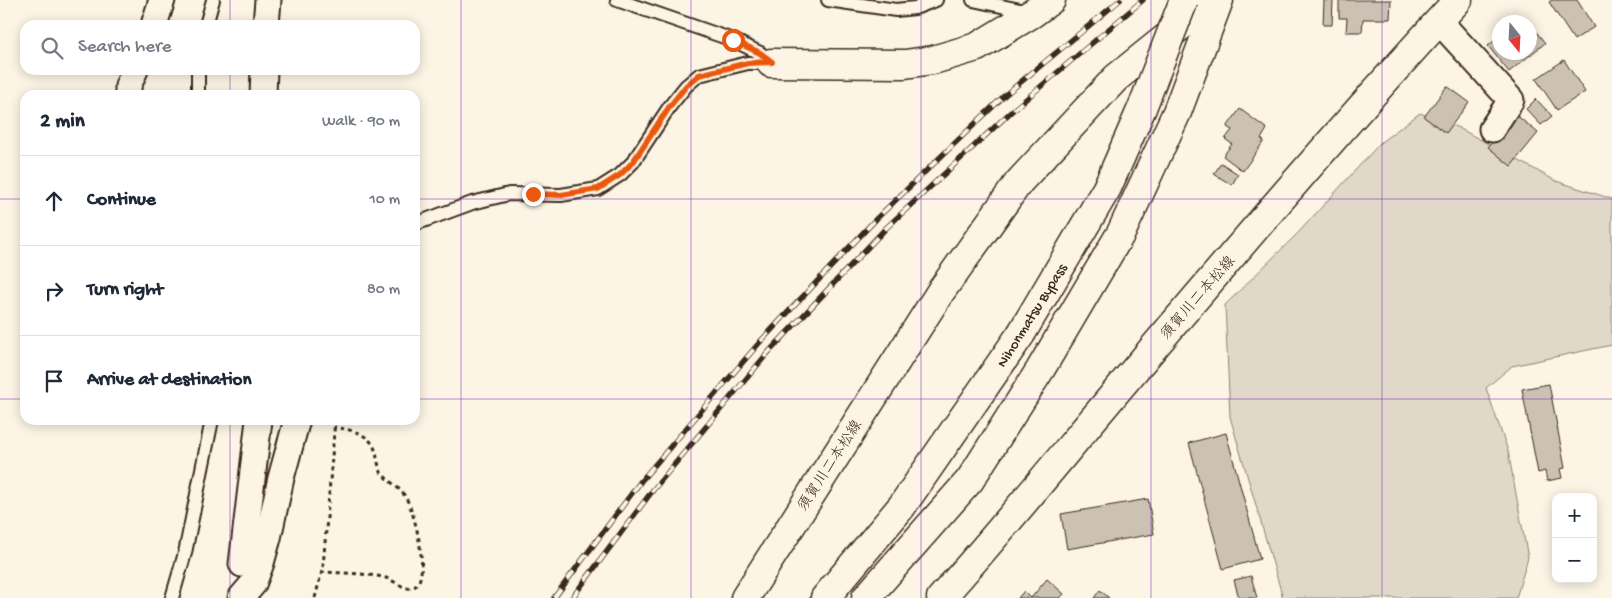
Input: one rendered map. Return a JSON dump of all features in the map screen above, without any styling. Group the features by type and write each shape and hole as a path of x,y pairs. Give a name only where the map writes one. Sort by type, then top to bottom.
{"main road":[{"name":"Nihonmatsu Bypass","path":"825,598 902,506 1021,334 1107,188 1142,108 1184,0"},
{"name":"須賀川二本松線","path":"744,598 941,291 1019,182 1116,78 1213,0"},
{"path":"866,598 970,480 1040,370 1121,233 1177,112 1219,0"},
{"name":"須賀川二本松線","path":"941,598 988,546 1121,386 1305,172 1458,0"},
{"path":"772,62 905,64 933,60 977,47 1042,6"}],"street":[{"path":"156,20 162,0"},
{"path":"266,20 268,0"},
{"path":"1439,20 1512,100 1492,129"},
{"path":"128,90 133,75"},
{"path":"263,90 264,75"},
{"path":"242,564 258,425"},
{"path":"241,597 253,584 261,563 296,425"}],"lane":[{"path":"207,20 213,0"},
{"path":"617,0 733,40 760,53 772,62"},
{"path":"828,0 896,10 915,8 936,0"},
{"path":"973,0 1042,6"},
{"path":"420,222 472,203 509,194 561,195 598,189 620,175 633,162 670,106 686,86 699,75 748,63 772,62"},
{"path":"198,75 198,90"},
{"path":"172,598 185,553 211,425"},
{"path":"241,597 242,564"}],"path":[{"path":"315,598 321,572 334,427 355,431 368,439 373,444 382,472 407,498 419,544 422,569 420,581 416,587 411,588 387,578 321,572"}],"shaded area":[{"path":"1420,113 1459,128 1556,181 1612,199 1612,345 1512,366 1486,388 1508,451 1528,558 1516,598 1283,598 1230,417 1225,305 1298,233 1381,142"}],"building":[{"path":"1324,0 1333,0 1332,25 1323,25"},
{"path":"1339,0 1391,0 1390,19 1363,19 1362,32 1346,32 1347,18 1339,18"},
{"path":"1552,0 1577,0 1594,27 1574,40 1549,2"},
{"path":"1537,33 1545,43 1537,49"},
{"path":"1492,43 1492,51 1488,46"},
{"path":"1499,60 1524,60 1509,72"},
{"path":"1564,60 1585,92 1557,110 1536,79"},
{"path":"1447,86 1469,102 1446,133 1424,117"},
{"path":"1536,99 1552,116 1541,125 1526,109"},
{"path":"1240,109 1267,129 1261,139 1264,141 1243,171 1223,156 1232,144 1225,139 1232,130 1227,127"},
{"path":"1515,114 1538,133 1511,166 1488,147"},
{"path":"1221,163 1238,174 1232,185 1214,174"},
{"path":"1549,384 1565,468 1560,469 1562,478 1547,481 1545,471 1538,473 1522,389"},
{"path":"1226,433 1260,559 1223,569 1189,443"},
{"path":"1148,499 1154,534 1067,549 1061,514"},
{"path":"1251,576 1257,598 1239,598 1234,580"},
{"path":"1047,579 1064,594 1060,598 1031,598"},
{"path":"1100,590 1109,598 1094,598"},
{"path":"1024,591 1031,598 1018,598"}],"railway":[{"path":"554,598 641,481 760,342 877,218 1005,95 1120,0"},
{"path":"572,598 653,490 766,355 886,228 1013,110 1143,0"}],"route":[{"path":"533,194 561,195 598,189 620,175 633,162 670,106 686,86 699,75 748,63 772,62 760,53 733,40"}]}
